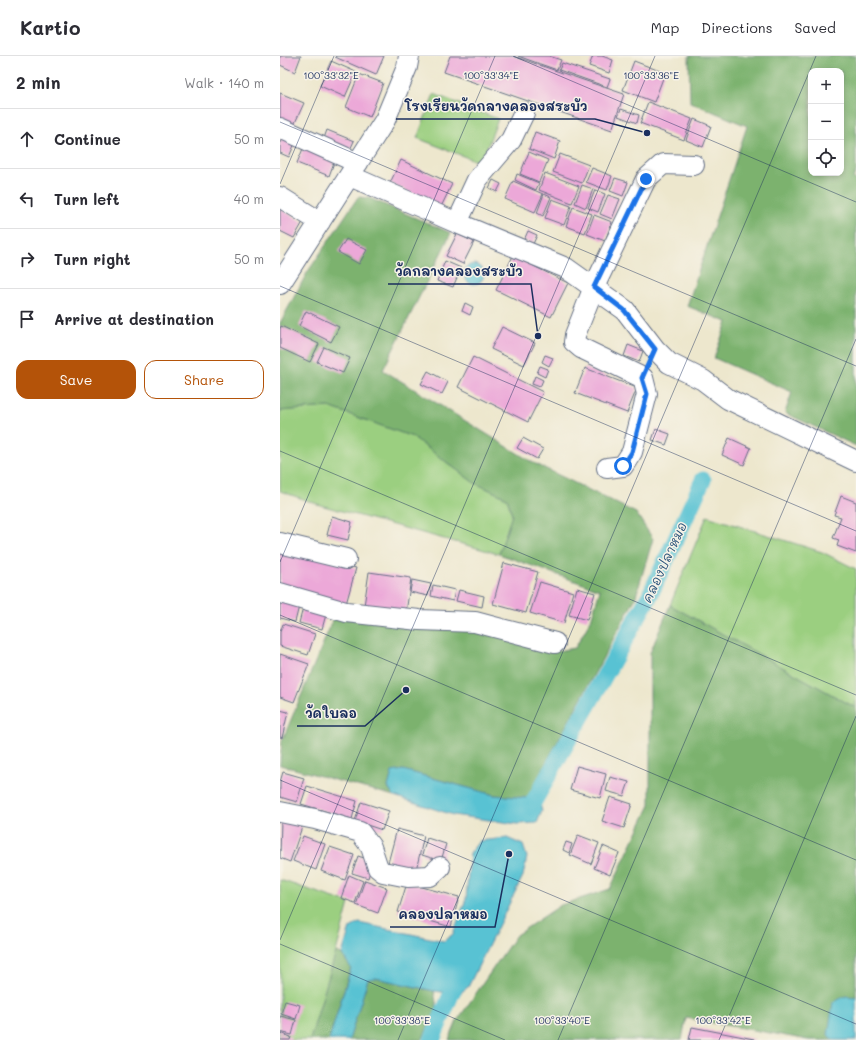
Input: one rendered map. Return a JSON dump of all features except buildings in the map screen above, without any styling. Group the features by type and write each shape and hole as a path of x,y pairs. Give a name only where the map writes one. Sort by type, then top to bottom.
{"street":[{"path":"280,284 386,120 407,67 409,56"},
{"path":"457,223 476,180 511,140 524,113"},
{"path":"280,128 354,170 457,223 566,268 624,310 655,349 669,363 703,380 728,399 856,461"},
{"path":"642,378 581,348 574,342 574,335 594,287 646,179 663,164 694,165"},
{"path":"280,197 320,222"},
{"path":"607,468 623,466 632,452 647,394 642,378 655,349"},
{"path":"280,543 346,559"},
{"path":"280,593 346,612 419,620 475,622 555,644"},
{"path":"280,812 314,818 360,832 372,847 378,868 383,872 408,877 430,876 440,867"}],"green space":[{"path":"689,56 856,56 856,172 853,178 856,180 856,446 785,413 792,392 714,358 727,322 687,306 747,126 690,102"},
{"path":"434,94 498,119 481,163 417,138"},
{"path":"358,197 369,198 451,233 383,370 532,462 636,513 653,539 635,599 527,798 494,795 403,770 392,773 388,787 394,796 280,765 282,741 335,615 474,628 557,651 575,648 591,620 600,590 499,554 512,515 507,498 473,482 413,437 329,407 280,411 280,323 307,273"},
{"path":"329,407 413,437 473,482 507,498 512,515 499,554 320,505 280,491 280,411"},
{"path":"707,516 822,552 856,569 856,708 670,605"},
{"path":"670,605 856,708 856,997 846,996 828,1035 833,1040 809,1040 686,1018 682,1040 449,1040 457,1021 516,935 561,905 610,889 650,805 650,653"},
{"path":"280,880 349,903 310,1040 280,1040"},
{"path":"336,952 342,954 351,967 329,1040 310,1040"},
{"path":"376,978 434,991 437,1008 422,1040 349,1040 368,979"}],"water":[{"path":"474,264 481,267 484,274 481,281 474,284 467,281 464,274 467,267"},
{"path":"403,770 494,795 527,798 540,804 542,811 537,823 517,824 453,815 394,796 388,787 392,772"},
{"path":"507,838 523,845 527,857 523,876 468,987 459,994 434,991 376,978 368,979 349,1040 329,1040 351,968 342,954 350,928 359,923 444,941 453,934 466,899 470,853 479,841"},
{"path":"846,996 856,997 856,1040 833,1040 828,1035 833,1002"}],"waterway":[{"name":"คลองปลาหมอ","path":"529,810 650,595 703,480"},
{"name":"คลองปลาหมอ","path":"432,1040 460,973"}],"place":[{"name":"โรงเรียนวัดกลางคลองสระบัว","path":"647,133"},
{"name":"วัดกลางคลองสระบัว","path":"538,336"},
{"name":"วัดใบลอ","path":"406,690"},
{"name":"คลองปลาหมอ","path":"509,854"}],"route":[{"path":"623,466 632,452 647,394 642,378 655,349 624,310 594,287 646,179"}]}
